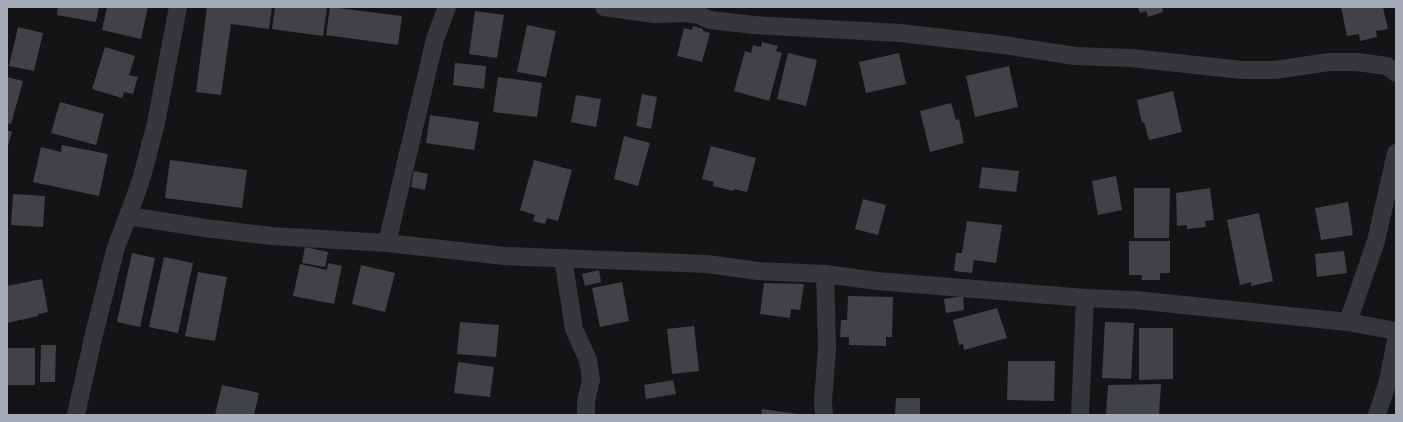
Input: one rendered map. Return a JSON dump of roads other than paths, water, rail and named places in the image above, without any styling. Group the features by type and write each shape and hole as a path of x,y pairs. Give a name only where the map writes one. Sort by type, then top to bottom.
{"street":[{"path":"76,415 94,334 116,247 141,180 156,122 178,7"},
{"path":"387,243 435,39 448,7"},
{"path":"604,7 654,14 688,13 699,15 710,20 754,25 900,33 1004,45 1074,56 1131,58 1242,70 1275,70 1329,62 1357,62 1387,66 1396,73"},
{"path":"1348,322 1376,241 1396,153"},
{"path":"128,216 205,228 272,236 387,243 505,256 707,264 758,271 825,274 877,281 1085,298 1135,300 1348,322 1396,331"},
{"path":"563,258 574,329 588,360 591,380 586,401 586,415"},
{"path":"824,415 823,401 826,349 825,274"},
{"path":"1080,415 1085,298"},
{"path":"1377,415 1388,381 1396,340"}]}
